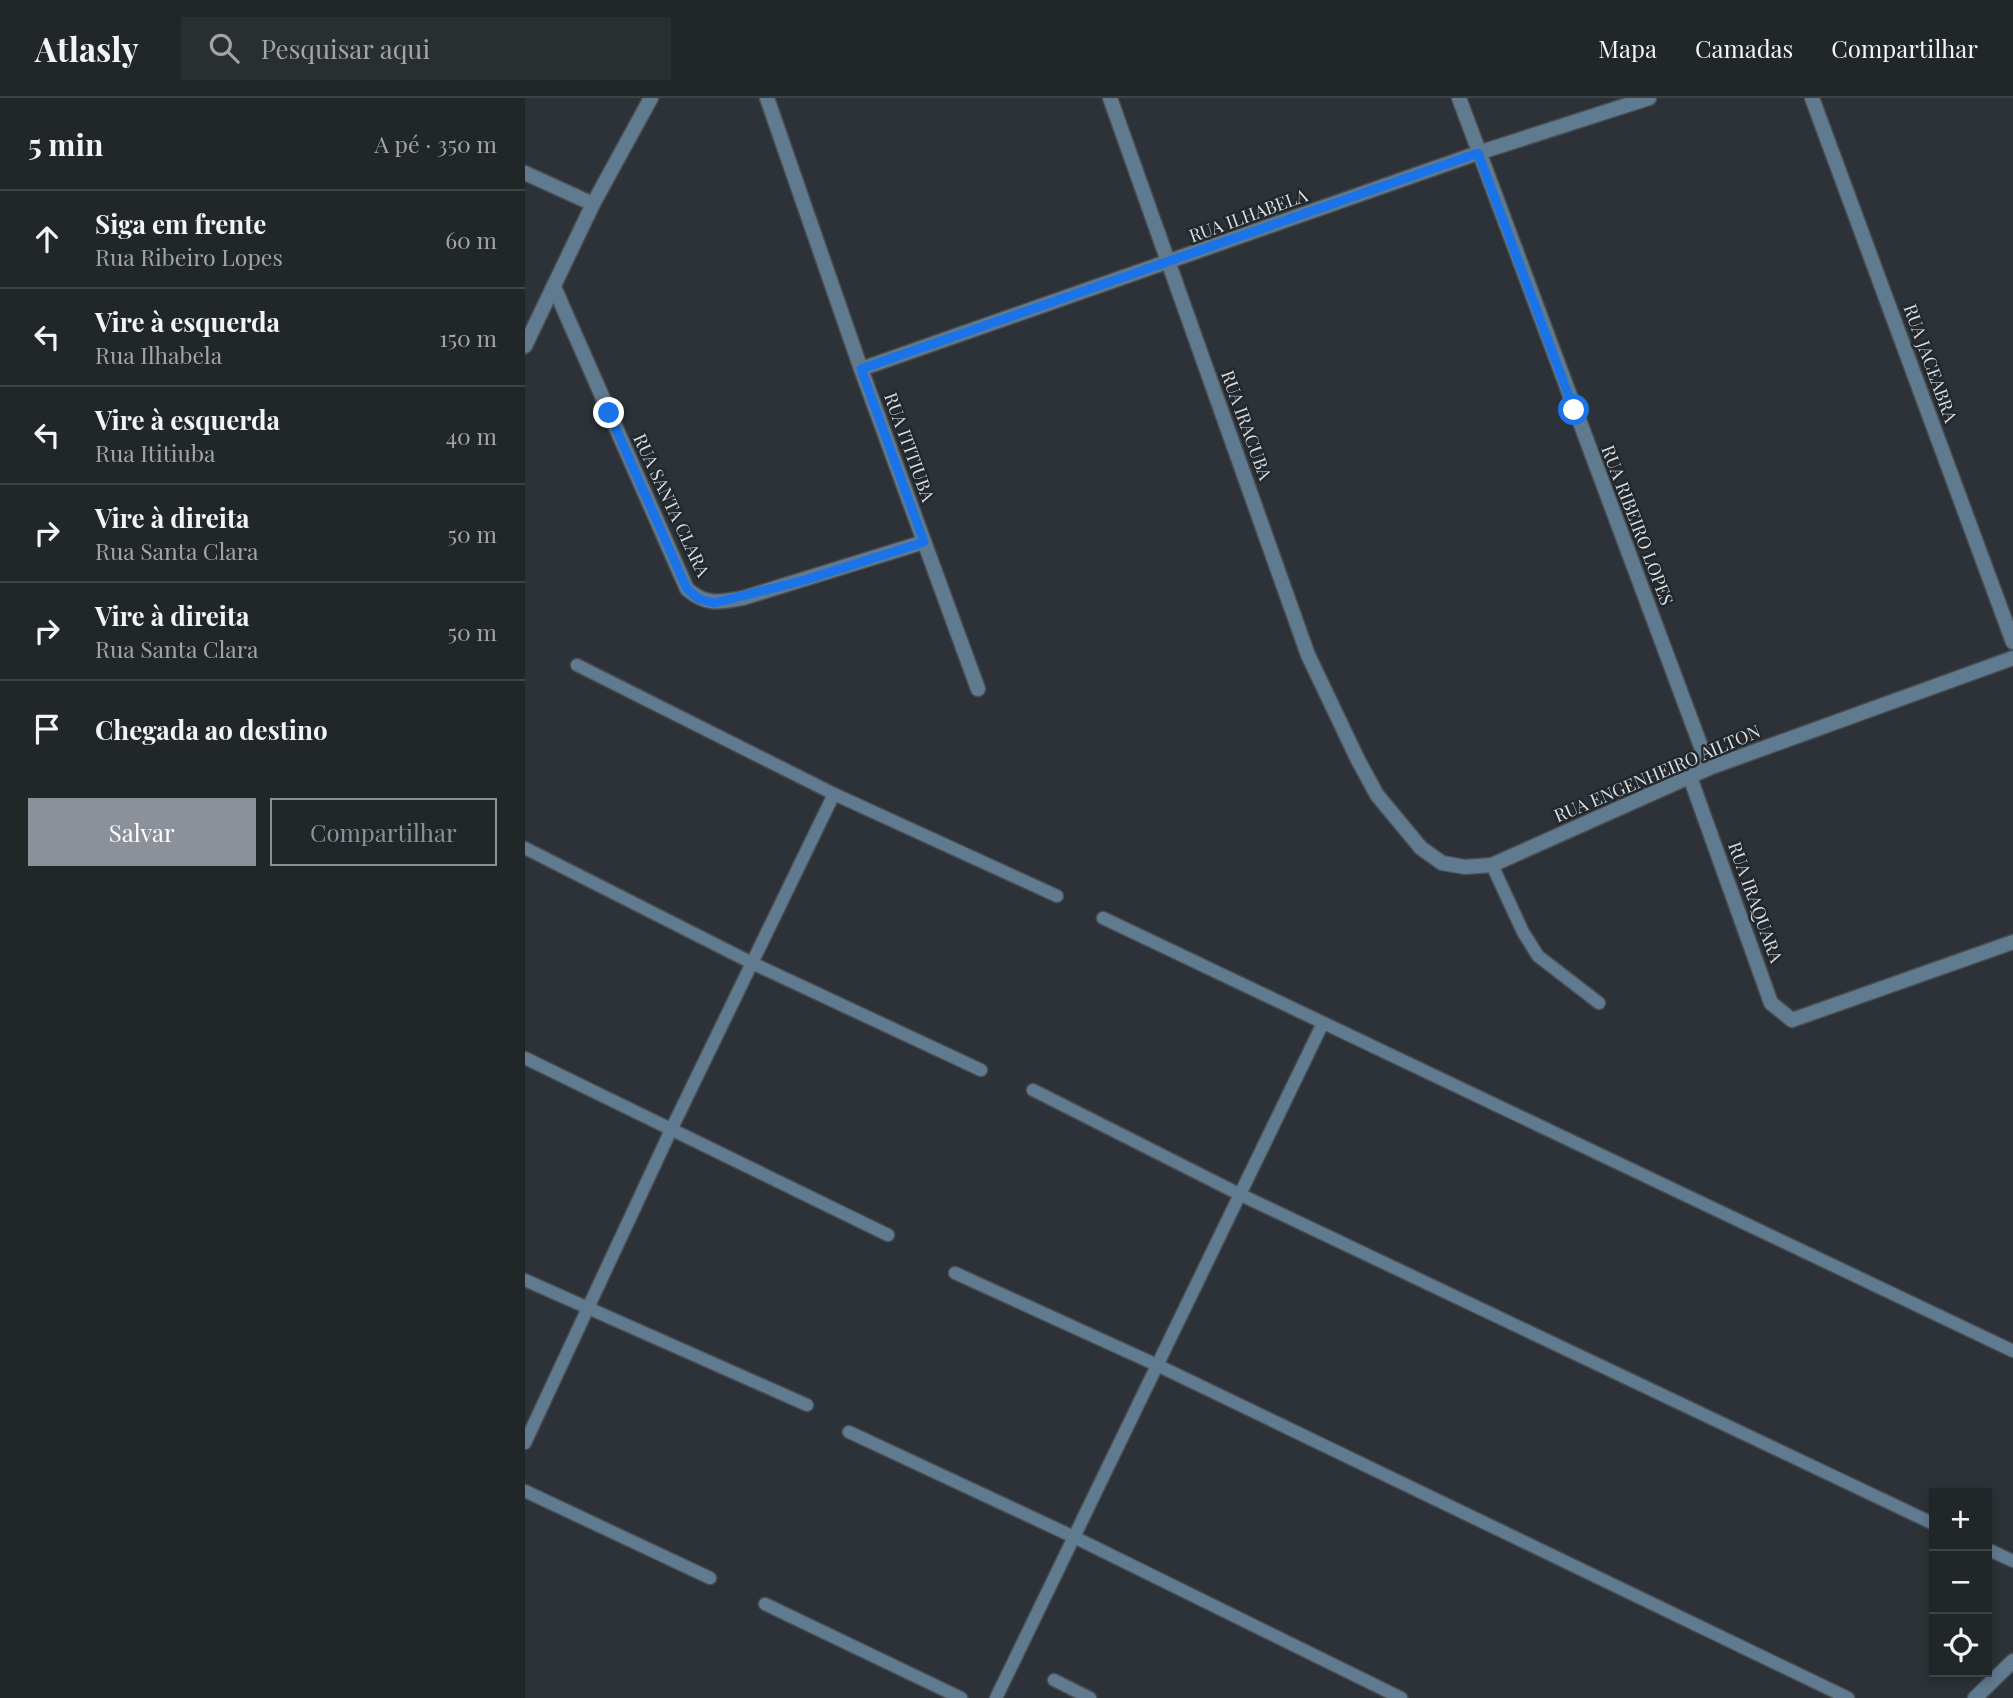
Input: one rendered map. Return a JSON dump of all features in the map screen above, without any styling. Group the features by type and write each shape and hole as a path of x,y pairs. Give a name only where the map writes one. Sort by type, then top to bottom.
{"street":[{"path":"525,346 593,204 651,98"},
{"name":"RUA ITITIUBA","path":"767,98 861,369 978,689"},
{"name":"RUA IRACUBA","path":"1110,98 1308,656 1358,760"},
{"name":"RUA RIBEIRO LOPES","path":"1459,98 1709,768"},
{"name":"RUA ILHABELA","path":"861,369 1169,264 1478,153 1649,98"},
{"name":"RUA JACEABRA","path":"1812,98 2013,642"},
{"path":"525,173 593,204"},
{"name":"RUA SANTA CLARA","path":"554,287 687,589 699,599 714,603 743,598 924,542"},
{"name":"RUA ENGENHEIRO AILTON","path":"1358,760 1377,795 1420,848 1442,863 1465,867 1492,864 1709,768 2013,658"},
{"name":"RUA IRAQUARA","path":"1690,776 1771,1003 1792,1020 2013,942"},
{"path":"1975,1698 2013,1661"}],"lane":[{"path":"577,665 834,794 1057,896"},
{"path":"525,1443 671,1130 754,964 834,794"},
{"path":"525,848 754,964 981,1070"},
{"path":"1492,864 1523,932 1538,956 1599,1003"},
{"path":"1103,918 2013,1351"},
{"path":"996,1698 1323,1023"},
{"path":"525,1058 888,1235"},
{"path":"1033,1090 1240,1194 1929,1522"},
{"path":"955,1273 1159,1366 1848,1698"},
{"path":"525,1280 807,1405"},
{"path":"849,1432 1074,1537 1401,1698"},
{"path":"525,1491 710,1578"},
{"path":"1991,1551 2013,1561"},
{"path":"765,1604 961,1698"},
{"path":"1054,1680 1090,1698"}],"route":[{"path":"609,413 687,589 699,599 714,603 743,598 805,580 924,542 861,369 1169,264 1478,153 1574,410"}]}
